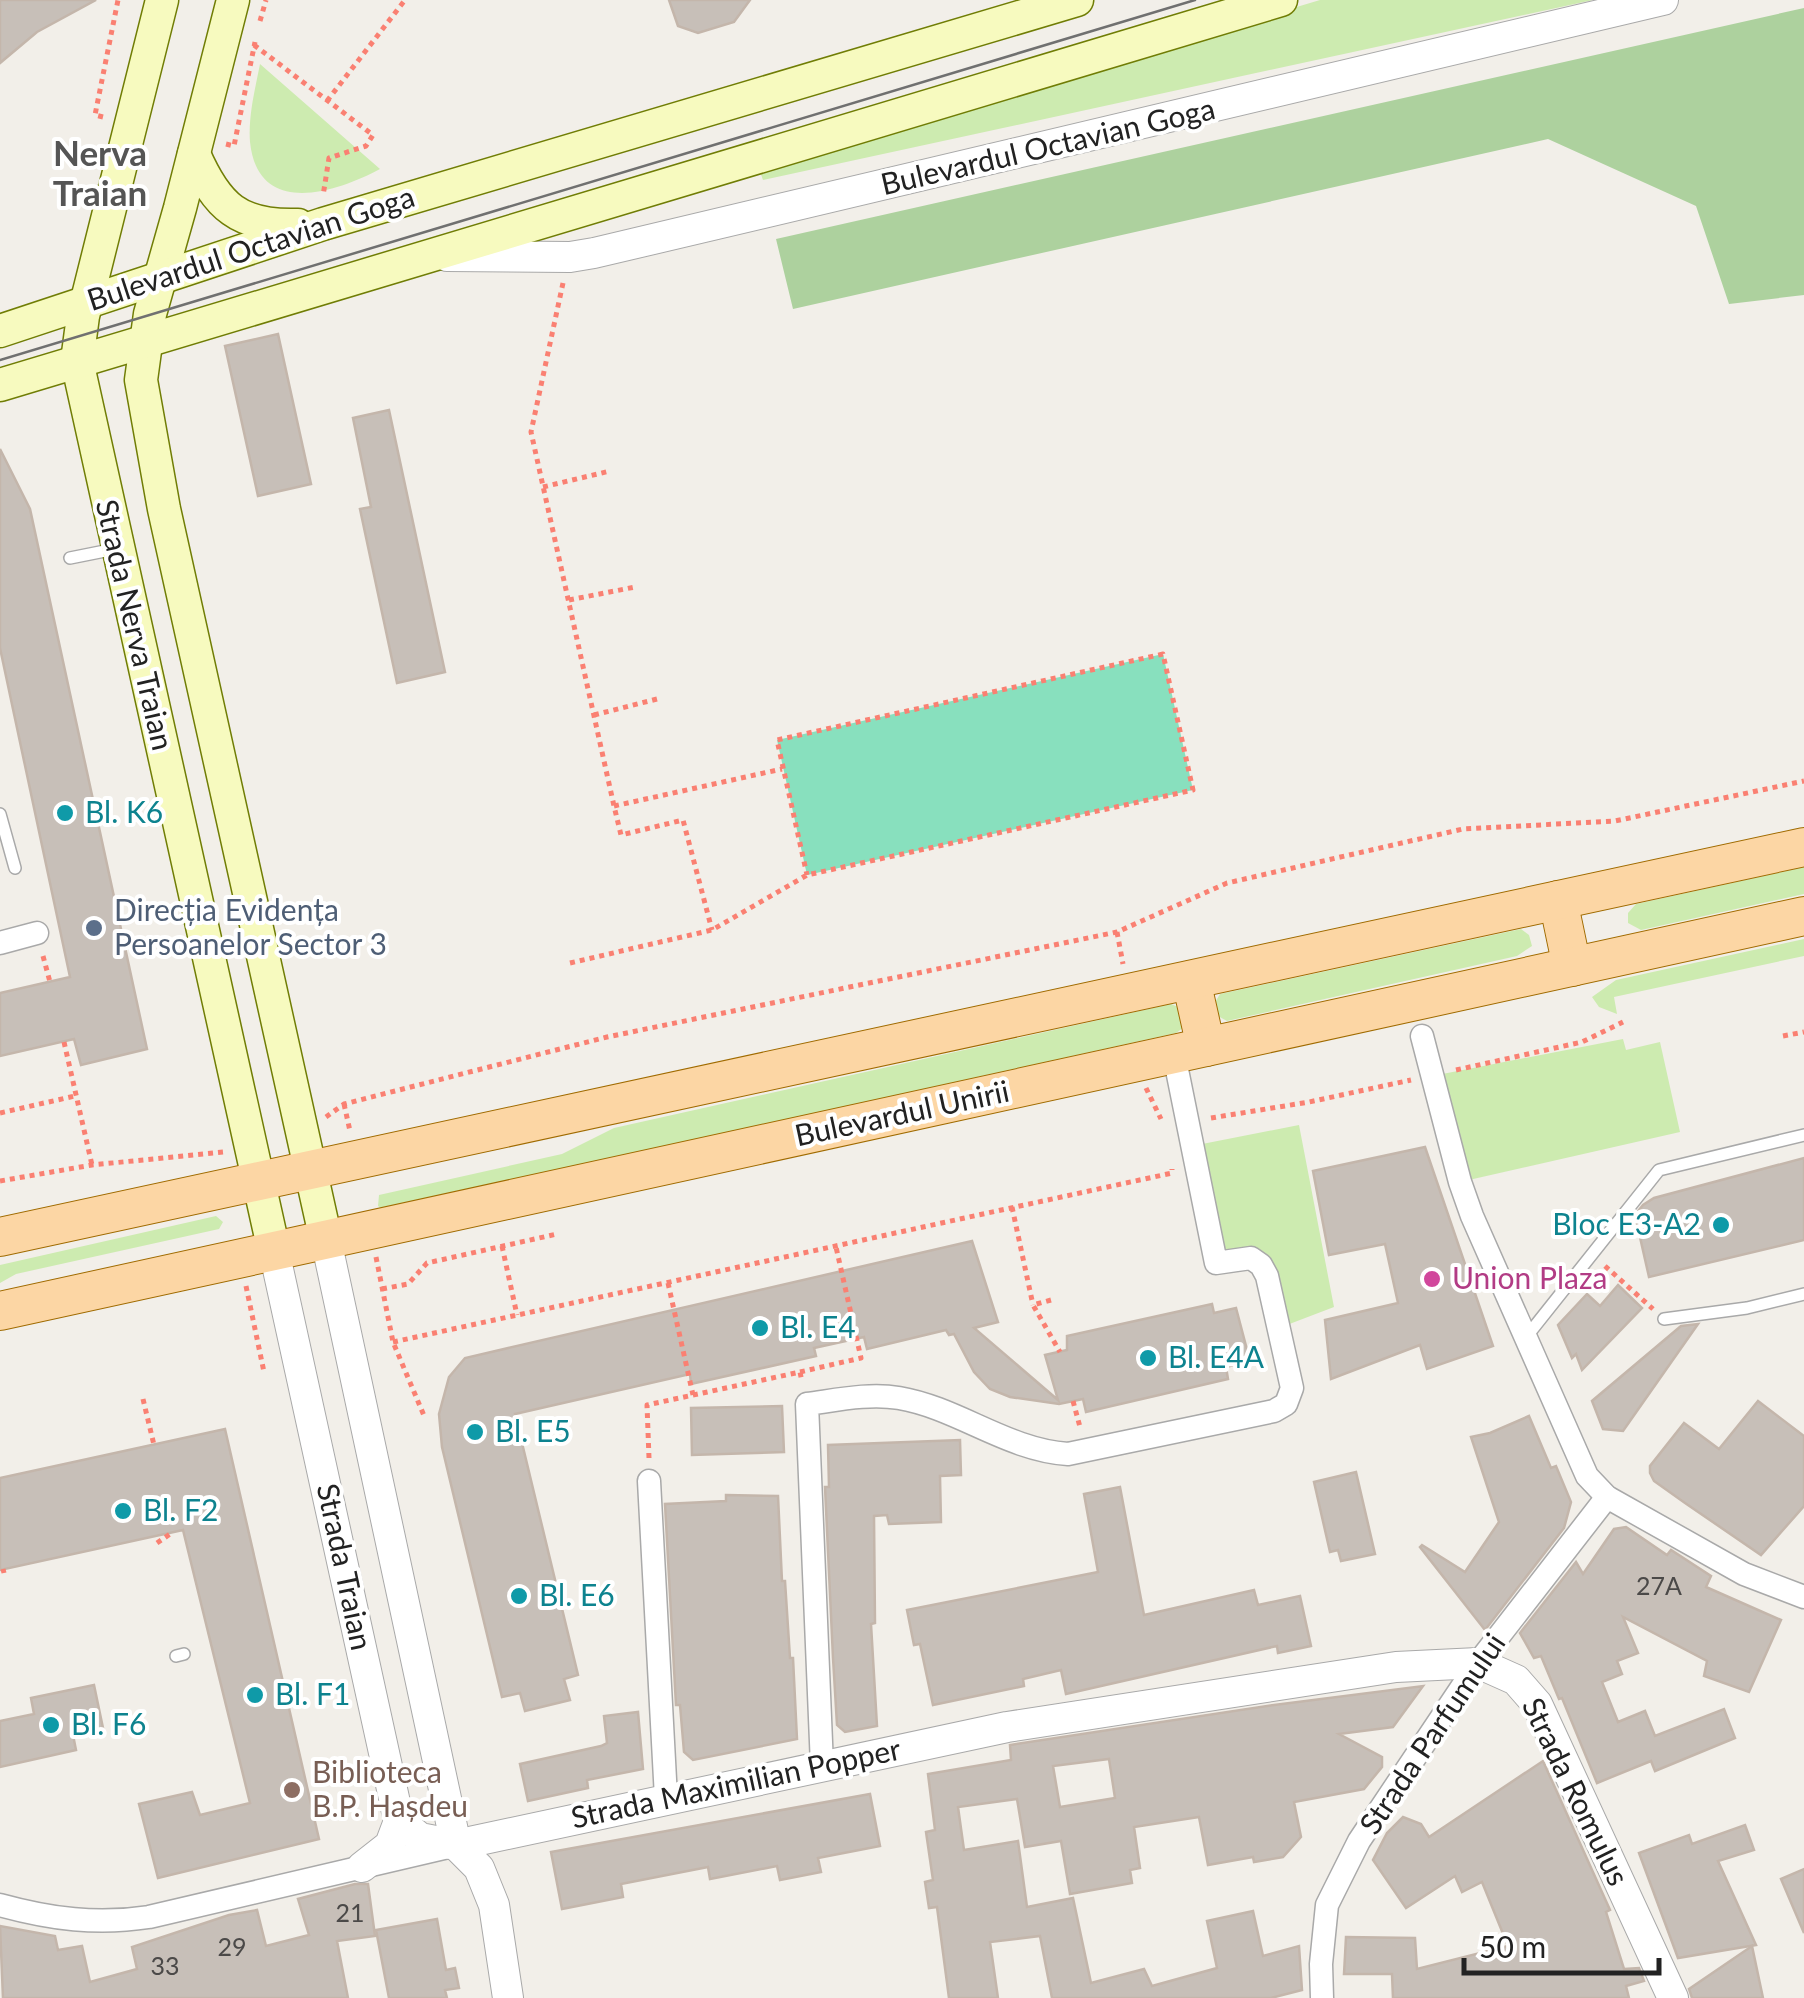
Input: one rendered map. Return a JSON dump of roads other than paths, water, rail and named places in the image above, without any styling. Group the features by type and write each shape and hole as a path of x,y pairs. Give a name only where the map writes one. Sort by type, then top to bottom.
{"main road":[{"name":"Strada Nerva Traian","path":"162,0 87,301 77,362 254,1163 258,1255"},
{"path":"942,40 1078,0"},
{"name":"Bulevardul Octavian Goga","path":"0,385 1282,0"},
{"name":"Strada Nerva Traian","path":"231,9 144,341 143,396 164,508 326,1240"},
{"name":"Bulevardul Octavian Goga","path":"0,331 323,224 942,40"},
{"path":"194,154 210,190 222,204 241,216 274,224 323,224"},
{"path":"0,1237 254,1163 1191,980 1804,847"},
{"path":"1558,900 1572,967"},
{"name":"Bulevardul Unirii","path":"0,1311 1804,916"},
{"path":"1173,1055 1191,980"}],"street":[{"name":"Bulevardul Octavian Goga","path":"942,40 1014,0"},
{"name":"Bulevardul Octavian Goga","path":"430,256 570,258 1663,0"},
{"path":"0,943 37,933"},
{"path":"1422,1036 1460,1182 1524,1340 1586,1476 1607,1497 1744,1574 1804,1597"},
{"path":"822,1766 807,1404 863,1396 898,1398 1033,1449 1068,1454 1274,1411 1286,1404 1292,1388 1268,1276 1250,1258 1216,1263 1173,1055"},
{"name":"Strada Traian","path":"326,1240 456,1845 478,1868 490,1890 508,1998"},
{"name":"Strada Traian","path":"258,1255 400,1821"},
{"path":"649,1481 666,1798"},
{"name":"Strada Parfumului","path":"1322,1998 1324,1920 1331,1893 1359,1841 1478,1663 1607,1497"},
{"name":"Strada Maximilian Popper","path":"0,1905 62,1919 118,1922 149,1917 666,1798 1008,1727 1396,1667 1478,1663"},
{"name":"Strada Romulus","path":"1478,1663 1516,1680 1536,1704 1674,1998"},
{"path":"362,1866 390,1845 400,1821 420,1838 456,1845"},
{"path":"490,1890 494,1856 511,1833"}],"lane":[{"path":"70,558 117,549"},
{"path":"0,814 15,868"},
{"path":"1524,1340 1659,1170 1804,1136"},
{"path":"1664,1320 1747,1308 1804,1294"}],"tram line":[{"path":"0,360 1195,0"}],"place":[{"name":"Bl. K6","path":"65,813"},
{"name":"Direcția Evidența Persoanelor Sector 3","path":"94,928"},
{"name":"Bloc E3-A2","path":"1721,1225"},
{"name":"Union Plaza","path":"1432,1279"},
{"name":"Bl. E4","path":"760,1328"},
{"name":"Bl. E4A","path":"1148,1358"},
{"name":"Bl. E5","path":"475,1432"},
{"name":"Bl. F2","path":"123,1511"},
{"name":"Bl. E6","path":"519,1596"},
{"name":"Bl. F1","path":"255,1695"},
{"name":"Bl. F6","path":"51,1725"},
{"name":"Biblioteca B.P. Hașdeu","path":"292,1790"}],"district":[{"name":"Nerva Traian","path":"100,174"}]}
